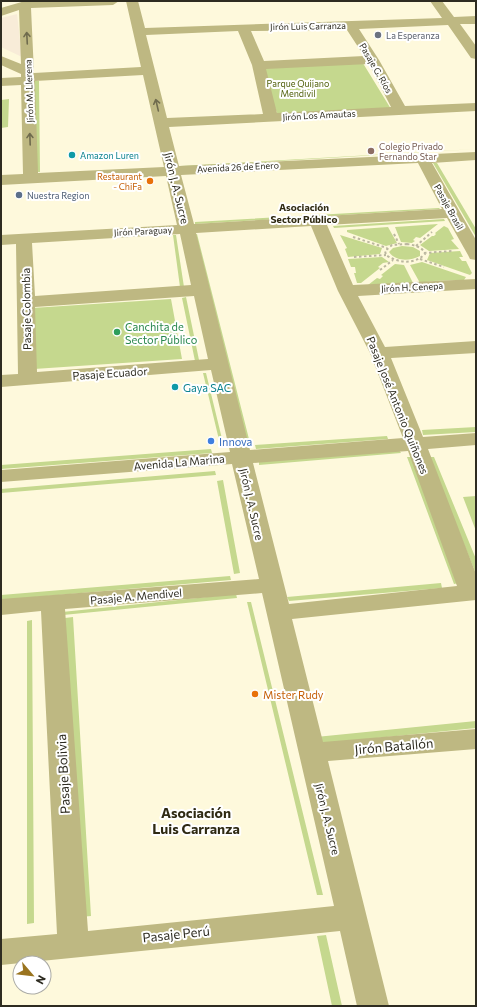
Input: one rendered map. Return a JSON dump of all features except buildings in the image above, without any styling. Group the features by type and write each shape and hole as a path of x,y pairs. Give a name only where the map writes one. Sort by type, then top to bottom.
{"street":[{"path":"1,12 40,1"},
{"path":"25,5 114,1"},
{"name":"Jirón J. A. Sucre","path":"132,1 373,1006"},
{"path":"436,1 452,20 475,54"},
{"name":"Jirón M. Llerena","path":"25,5 29,77 31,178"},
{"name":"Jirón Luis Carranza","path":"139,32 243,27 351,26 476,20"},
{"name":"Pasaje G. Ríos","path":"351,26 373,60 400,111"},
{"path":"243,27 259,65 272,118"},
{"path":"1,60 29,77"},
{"path":"259,65 373,60"},
{"path":"1,82 29,77 149,71"},
{"name":"Jirón Los Amautas","path":"161,123 476,107"},
{"name":"Avenida 26 de Enero","path":"1,180 172,170 476,156"},
{"name":"Pasaje Brasil","path":"422,158 476,256"},
{"name":"Jirón Paraguay","path":"1,240 452,213"},
{"name":"Pasaje José Antonio Quiñones","path":"317,221 347,291 379,352 474,592"},
{"name":"Pasaje Colombia","path":"24,238 28,379"},
{"name":"Jirón H. Cenepa","path":"347,291 476,284"},
{"path":"26,302 201,290"},
{"path":"379,352 476,347"},
{"name":"Pasaje Ecuador","path":"1,381 219,364"},
{"name":"Avenida La Marina","path":"1,476 415,442 476,439"},
{"name":"Pasaje A. Mendivel","path":"1,607 272,585"},
{"path":"278,613 474,592"},
{"name":"Pasaje Bolivia","path":"53,603 74,945"},
{"name":"Jirón Batallón","path":"312,753 476,739"},
{"name":"Pasaje Perú","path":"1,952 352,917"}],"path":[{"path":"386,255 385,251 387,248 399,244 416,246 424,253 458,250"},
{"path":"352,257 386,255 395,260 411,262 422,258 424,253"}],"shaded area":[{"path":"17,14 22,57 1,47 1,18"}],"green space":[{"name":"Parque Quijano Mendivil","path":"361,60 391,109 278,115 257,65"},
{"path":"34,81 39,81 40,172 35,172"},
{"path":"9,99 8,127 1,128 1,100"},
{"path":"476,149 180,167 180,166"},
{"path":"433,163 437,163 476,229 476,237"},
{"path":"440,209 195,224 195,222"},
{"path":"444,219 445,221 334,228 333,226"},
{"path":"438,224 420,238 416,237 413,240 415,241 412,243 401,242 395,227"},
{"path":"444,226 448,228 454,239 451,240 459,249 429,251 420,245 434,236 436,234 435,233"},
{"path":"388,227 397,243 386,246 347,232 347,230"},
{"path":"197,234 250,443 241,443 190,235"},
{"path":"173,235 176,235 184,287 180,287"},
{"path":"340,235 382,248 380,254 348,257 345,249 347,248"},
{"path":"402,246 413,247 420,251 420,256 403,260 395,258 389,252 393,248"},
{"path":"460,251 463,257 459,257 462,261 466,261 472,273 470,275 427,260 430,253"},
{"path":"382,257 389,262 383,263 378,267 380,268 361,283 357,283 354,273 356,273 355,267 351,267 348,259"},
{"path":"422,262 466,277 464,280 420,283 410,265"},
{"path":"395,264 404,265 413,283 368,285 377,278 380,279 383,276 381,275"},
{"path":"186,297 199,360 195,361 182,298"},
{"path":"171,299 182,359 34,369 32,308"},
{"path":"203,373 206,373 223,443 220,444"},
{"path":"476,427 476,432 423,435 422,430"},
{"path":"387,436 388,439 256,449 255,445"},
{"path":"211,449 212,453 1,469 1,465"},
{"path":"399,450 401,453 259,465 259,461"},
{"path":"407,457 411,457 459,583 454,584"},
{"path":"429,457 434,457 476,559 476,574"},
{"path":"215,471 216,475 1,493 1,489"},
{"path":"223,480 240,573 234,574 217,481"},
{"path":"476,496 476,531 463,497"},
{"path":"230,576 231,580 1,600 1,595"},
{"path":"441,583 442,588 289,601 287,597"},
{"path":"236,594 237,598 63,615 62,612"},
{"path":"247,602 251,602 323,895 317,895"},
{"path":"73,617 91,916 80,917 65,618"},
{"path":"32,620 34,923 27,924 27,621"},
{"path":"476,721 476,728 317,744 316,737"},
{"path":"326,935 342,1006 332,1006 317,936"}],"place":[{"name":"La Esperanza","path":"378,35"},
{"name":"Colegio Privado Fernando Star","path":"371,151"},
{"name":"Amazon Luren","path":"72,155"},
{"name":"Restaurant - ChiFa","path":"150,181"},
{"name":"Nuestra Region","path":"19,195"},
{"name":"Canchita de Sector Público","path":"117,332"},
{"name":"Gaya SAC","path":"175,387"},
{"name":"Innova","path":"211,441"},
{"name":"Mister Rudy","path":"255,694"}],"district":[{"name":"Asociación Sector Público","path":"304,212"},
{"name":"Asociación Luis Carranza","path":"196,820"}]}
